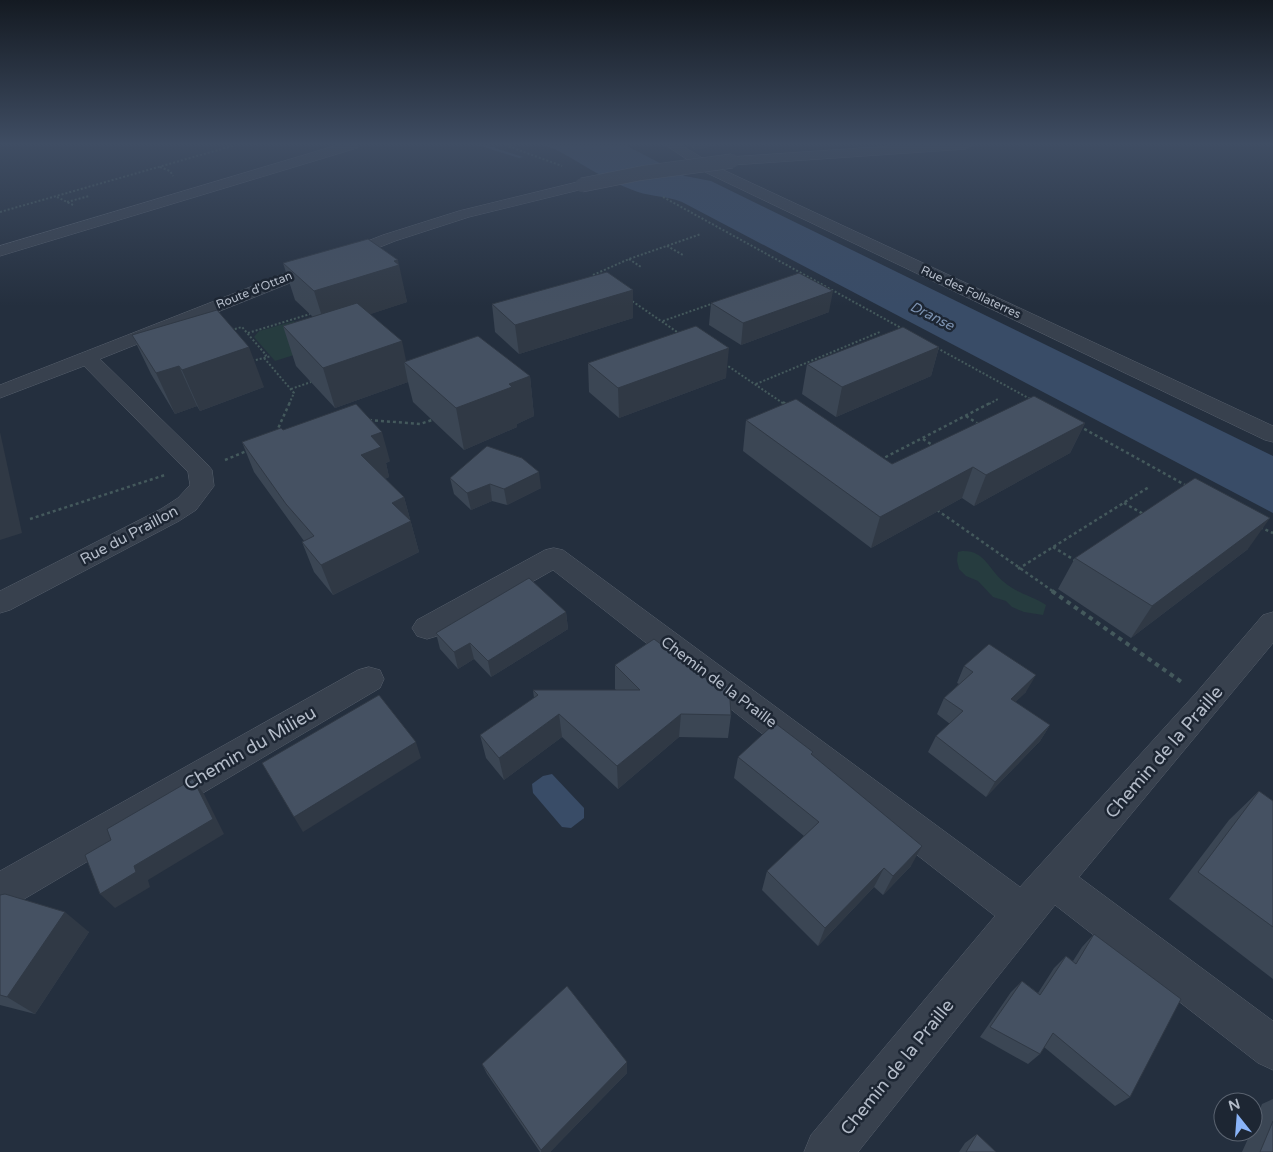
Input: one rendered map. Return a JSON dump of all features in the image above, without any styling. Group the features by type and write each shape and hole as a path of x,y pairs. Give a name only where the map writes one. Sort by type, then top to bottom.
{"street":[{"path":"0,251 173,199"},
{"name":"Route d'Ottan","path":"0,392 389,238 473,212 526,199"},
{"name":"Rue des Follaterres","path":"773,199 1273,435"},
{"path":"86,357 198,467"},
{"name":"Rue du Praillon","path":"0,603 170,515 187,504 202,486 198,467"},
{"name":"Chemin de la Praille","path":"427,628 554,557 1023,913"},
{"name":"Chemin de la Praille","path":"828,1152 1023,913 1208,701 1273,623"},
{"name":"Chemin du Milieu","path":"0,892 369,679"},
{"path":"1053,880 1273,1048"}],"path":[{"path":"0,212 46,199"},
{"path":"60,199 79,207"},
{"path":"66,202 78,199"},
{"path":"668,199 907,331"},
{"path":"599,279 593,275 629,259 701,234"},
{"path":"666,245 683,255"},
{"path":"629,259 641,267"},
{"path":"622,294 685,337"},
{"path":"662,321 722,301"},
{"path":"713,303 720,308"},
{"path":"248,334 310,314"},
{"path":"230,327 232,330 242,327 266,355 264,358 294,393 276,433 280,438"},
{"path":"755,384 880,332"},
{"path":"248,334 257,334"},
{"path":"933,346 1038,404"},
{"path":"845,347 852,352"},
{"path":"248,362 270,356"},
{"path":"724,363 795,410"},
{"path":"801,365 808,370"},
{"path":"291,389 311,382"},
{"path":"873,463 998,399"},
{"path":"966,416 986,428"},
{"path":"363,420 420,424 432,420"},
{"path":"1073,423 1195,490"},
{"path":"922,438 938,449"},
{"path":"30,519 254,449"},
{"path":"1018,568 1149,487"},
{"path":"1124,503 1149,517"},
{"path":"933,507 1208,701"},
{"path":"1256,524 1273,534"},
{"path":"1053,547 1082,564"}],"green space":[{"path":"294,321 319,347 275,361 254,337 259,331"},
{"path":"962,551 981,557 1009,586 1046,605 1043,615 1024,612 1012,607 1006,601 993,597 978,581 966,576 959,569 957,561 958,552"}],"water":[{"name":"Dranse","path":"671,199 747,199 1273,456 1273,513 682,202"},
{"path":"552,774 584,808 584,818 571,828 562,827 533,793 532,784 543,776"}],"building":[{"path":"368,239 398,260 394,261 399,265 314,291 283,263"},
{"path":"607,272 633,290 515,325 492,304"},
{"path":"799,273 833,291 743,323 711,303"},
{"path":"357,303 402,341 323,368 283,326"},
{"path":"217,310 249,347 182,370 179,366 156,373 132,335"},
{"path":"696,326 729,348 618,388 588,363"},
{"path":"903,327 939,347 842,387 807,364"},
{"path":"478,336 530,376 509,384 512,387 456,408 404,362"},
{"path":"1034,396 1085,423 986,475 973,467 880,517 746,420 796,399 892,464"},
{"path":"356,404 382,432 371,436 381,447 361,455 404,497 392,503 411,521 321,565 302,542 314,536 286,504 242,442 281,428 283,430"},
{"path":"487,446 522,458 539,472 504,489 490,484 467,493 450,478"},
{"path":"1195,478 1270,518 1152,606 1075,558"},
{"path":"529,578 566,612 488,661 470,643 454,652 436,633"},
{"path":"654,639 715,685 729,685 731,715 681,714 617,766 559,714 499,758 480,735 538,695 533,690 640,690 615,665"},
{"path":"989,644 1036,675 1011,699 1050,725 995,782 936,736 963,711 944,698 973,672 964,666"},
{"path":"379,695 416,742 294,817 262,763"},
{"path":"775,723 813,752 811,754 922,846 893,876 884,868 825,928 767,871 819,822 738,757"},
{"path":"193,779 213,819 134,866 136,872 100,894 85,855 111,840 107,829"},
{"path":"1259,791 1273,801 1273,927 1198,872"},
{"path":"5,894 65,912 7,997 0,995 0,895"},
{"path":"1094,934 1181,999 1130,1097 1053,1033 1040,1054 990,1027 1022,981 1040,995 1066,956 1076,964"},
{"path":"567,986 627,1062 541,1150 482,1064"},
{"path":"1273,1121 1273,1152 1260,1152"},
{"path":"977,1134 996,1152 966,1152"}]}
